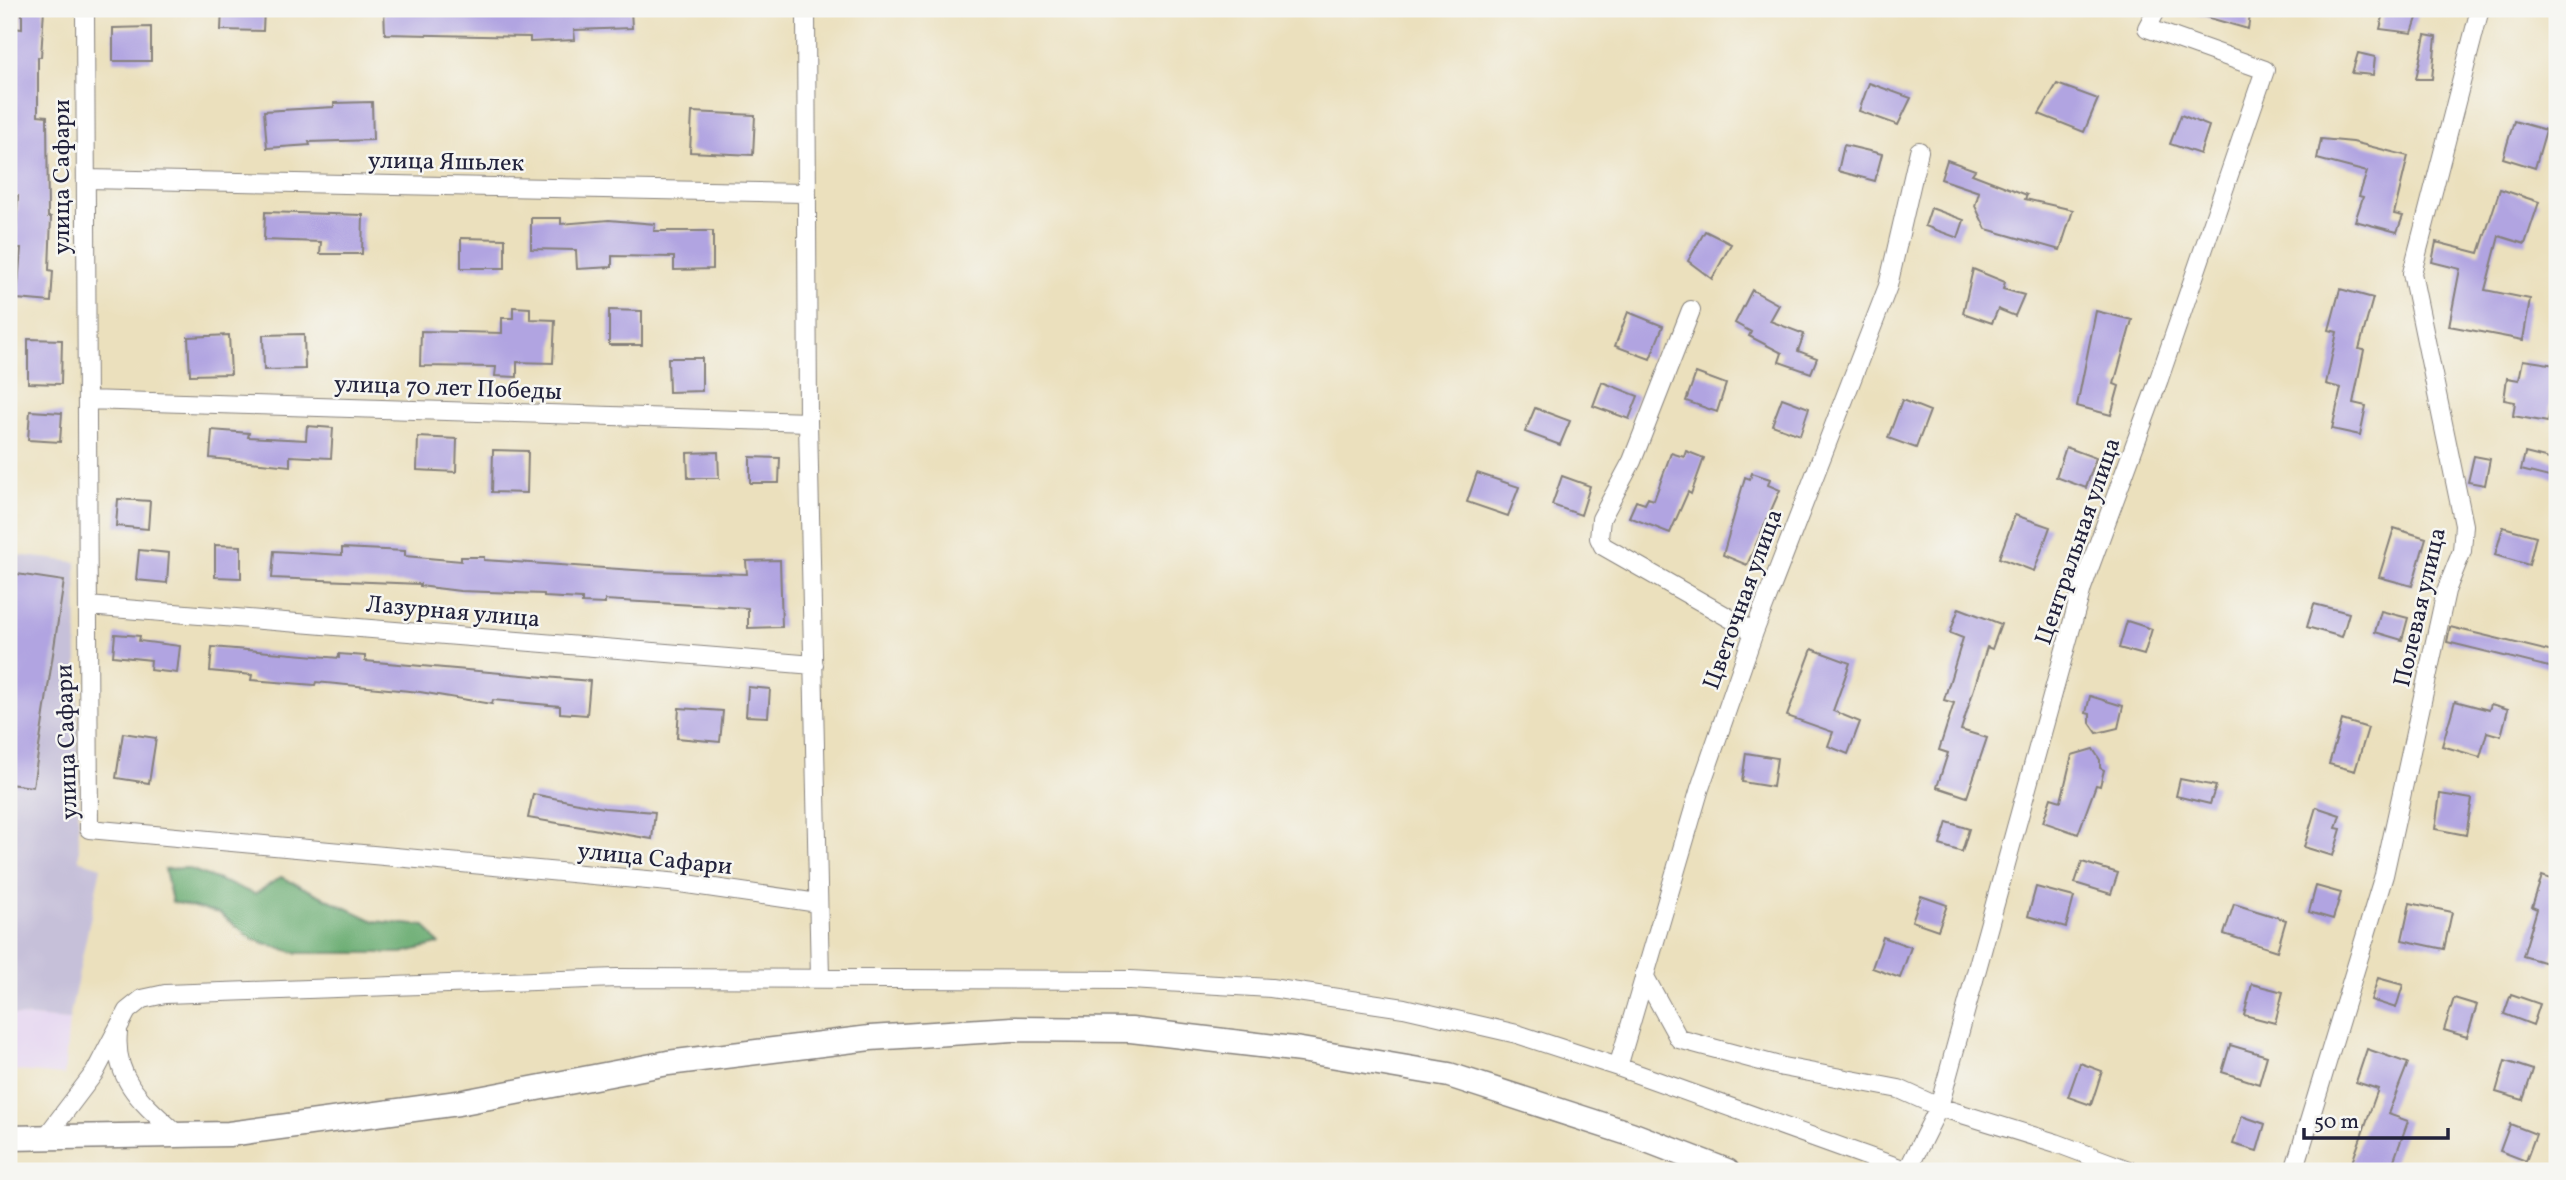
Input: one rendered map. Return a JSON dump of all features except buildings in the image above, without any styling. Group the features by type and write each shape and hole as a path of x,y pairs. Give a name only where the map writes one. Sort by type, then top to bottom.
{"main road":[{"path":"9,1138 229,1134 445,1105 668,1063 870,1038 1012,1029 1131,1030 1301,1050 1449,1076 1631,1134 1727,1171"}],"street":[{"name":"улица Сафари","path":"85,9 89,829 680,883 818,903"},
{"path":"806,9 808,422 820,978"},
{"name":"Центральная улица","path":"1907,1171 1939,1107 2082,588 2160,379 2264,71 2147,28 2157,9"},
{"name":"Полевая улица","path":"2294,1171 2385,875 2446,591 2462,551 2465,525 2412,273 2480,9"},
{"name":"Цветочная улица","path":"1618,1067 1700,788 1754,632 1888,286 1919,150"},
{"name":"улица Яшьлек","path":"86,179 805,193"},
{"path":"1691,310 1632,461 1601,519 1599,538 1603,546 1754,632"},
{"name":"улица 70 лет Победы","path":"87,400 808,422"},
{"name":"Лазурная улица","path":"88,606 814,665"},
{"path":"1644,975 1679,1039 1783,1067 1899,1089 1939,1107 2056,1143 2131,1171"},
{"path":"45,1138 76,1100 127,1011 142,999 166,994 617,978 1130,980 1271,988 1404,1008 1517,1034 1618,1067 1907,1171"},
{"path":"119,1025 116,1049 122,1074 137,1097 178,1135"}],"shaded area":[{"path":"9,554 76,562 79,860 101,867 69,1020 9,1015"},
{"path":"9,1015 69,1020 64,1075 9,1070"}],"green space":[{"path":"187,868 255,894 281,877 374,921 425,926 439,944 402,953 296,953 252,939 219,913 172,902 165,869"}]}
